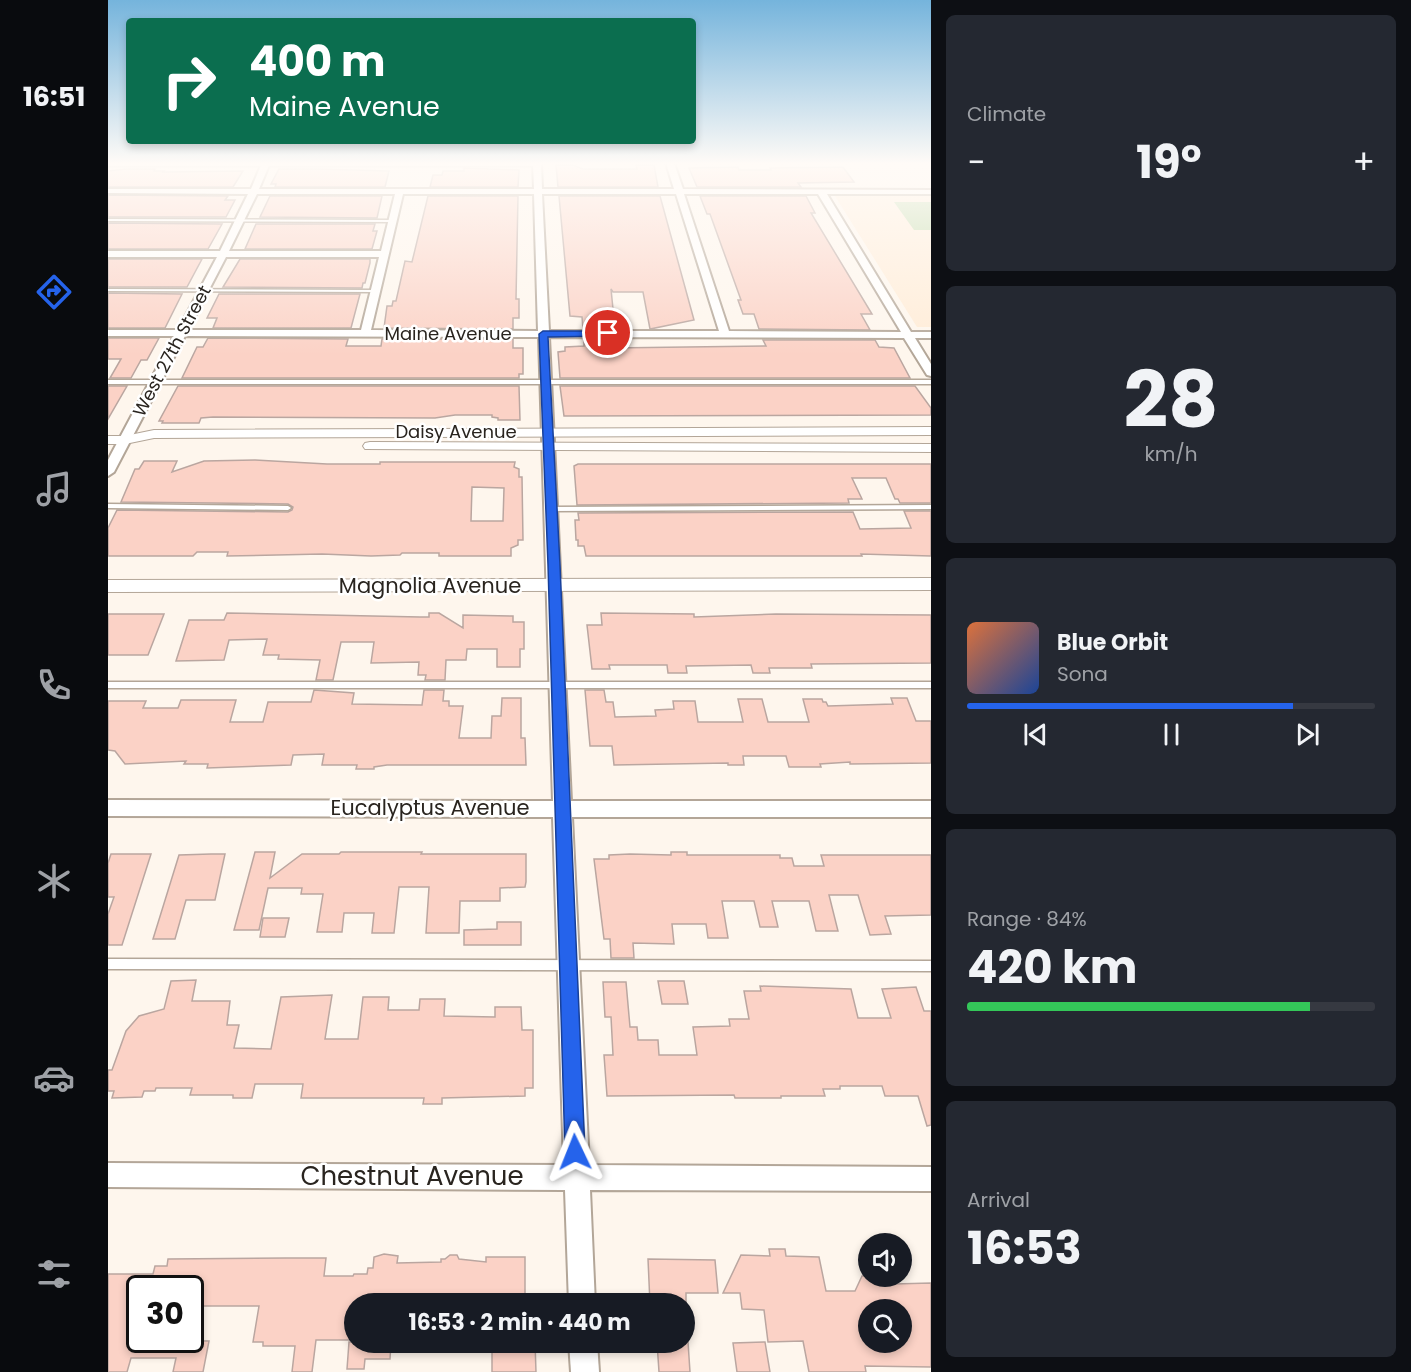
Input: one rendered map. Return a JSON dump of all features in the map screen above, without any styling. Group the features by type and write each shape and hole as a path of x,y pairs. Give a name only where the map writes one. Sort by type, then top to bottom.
{"street":[{"name":"West 27th Street","path":"108,472 237,227"},
{"path":"365,334 392,227"},
{"path":"540,227 581,1293"},
{"path":"690,227 725,334"},
{"path":"842,227 931,373"},
{"path":"108,254 385,254"},
{"name":"Maine Avenue","path":"108,333 931,335"},
{"name":"Daisy Avenue","path":"108,440 125,440 146,445 931,431"},
{"name":"Daisy Avenue","path":"548,439 931,448"},
{"name":"Magnolia Avenue","path":"108,586 931,584"},
{"name":"Eucalyptus Avenue","path":"108,808 931,809"},
{"name":"Chestnut Avenue","path":"108,1175 931,1179"},
{"path":"584,1353 585,1372"}],"lane":[{"path":"108,290 376,291"},
{"path":"108,382 931,382"},
{"path":"108,506 288,508"},
{"path":"551,509 931,507"},
{"path":"108,686 931,685"},
{"path":"108,964 568,963 931,966"}],"shaded area":[{"path":"854,227 931,227 931,327 917,327"}],"green space":[{"path":"912,227 931,227 931,230 914,230"}],"building":[{"path":"108,227 220,227 208,249 108,249"},
{"path":"255,227 374,227 373,231 377,231 372,249 245,249"},
{"path":"420,227 517,227 516,299 519,299 519,318 513,318 513,329 384,328 387,306 392,306 393,301 396,301 405,261 412,262"},
{"path":"562,227 669,227 694,320 650,329 643,292 613,292 611,289 615,329 583,329 582,317 570,316"},
{"path":"715,227 819,227 872,314 861,314 870,330 759,329 754,314 743,314 738,300 741,300"},
{"path":"108,259 202,259 187,287 108,287"},
{"path":"240,259 370,259 370,263 362,288 223,287"},
{"path":"108,293 182,294 165,328 108,328"},
{"path":"219,294 360,294 351,328 213,328 217,318 207,318"},
{"path":"108,338 159,338 147,360 141,360 131,378 110,378 121,359 108,359"},
{"path":"208,338 348,339 346,346 381,346 382,339 513,339 513,348 523,348 523,374 519,374 519,378 182,378 197,347 203,347"},
{"path":"584,339 609,339 610,348 766,346 763,340 875,340 879,347 894,348 910,378 560,378 558,352 565,351 565,347 584,346"},
{"path":"108,386 127,386 108,419"},
{"path":"178,386 519,386 520,420 498,420 492,415 455,415 435,418 213,417 201,418 199,423 162,423 163,421 159,421"},
{"path":"560,386 915,386 931,408 931,415 564,416"},
{"path":"255,460 327,464 515,462 514,467 519,469 519,477 522,477 523,540 518,540 518,545 511,548 511,556 439,556 439,553 402,553 371,556 322,554 227,556 228,552 197,552 193,556 108,556 108,528 117,510 288,512 292,510 293,507 288,504 121,502 135,469 139,469 144,461 177,461 172,472 204,461","holes":["472,487 504,488 503,521 471,521"]},
{"path":"578,464 931,464 931,503 900,503 898,499 895,499 886,478 852,478 862,499 848,499 849,503 577,505 574,466"},
{"path":"904,511 931,511 931,556 861,554 862,556 586,556 584,546 578,546 578,540 576,540 575,520 579,520 578,513 853,512 860,529 911,528"},
{"path":"227,613 429,617 429,613 439,613 463,628 463,615 513,616 513,622 524,622 524,649 520,649 520,667 497,667 497,649 467,649 466,660 446,660 445,680 425,680 426,675 418,675 419,662 371,663 374,642 341,642 333,680 316,680 320,660 278,659 279,655 263,655 267,639 229,640 224,660 176,661 189,620 224,620"},
{"path":"601,613 694,614 694,617 776,614 931,615 931,663 811,664 812,668 769,668 770,673 753,673 751,665 686,666 687,673 668,673 667,665 609,665 610,669 592,669 587,625 602,625"},
{"path":"108,614 164,614 148,655 108,655"},
{"path":"314,690 354,693 352,704 422,705 424,690 444,690 443,701 449,701 449,706 463,706 459,738 491,738 492,716 501,716 502,698 521,698 521,738 525,738 526,765 387,765 374,767 374,769 356,769 357,765 322,765 324,754 293,755 291,765 207,768 208,764 184,764 186,761 125,764 115,751 108,750 108,701 146,701 143,708 178,708 181,700 236,700 230,722 263,722 268,702 311,702"},
{"path":"585,690 604,690 606,702 613,702 615,717 656,716 655,710 674,709 673,701 695,701 698,722 743,722 738,699 762,699 768,722 809,722 803,699 822,699 828,706 893,704 891,698 907,698 916,721 931,721 931,763 850,764 850,762 820,764 821,767 789,767 786,756 743,756 744,765 728,765 728,763 614,765 612,746 590,746"},
{"path":"255,852 275,852 270,878 302,854 422,852 421,854 526,854 526,882 525,887 500,888 500,901 460,901 459,933 426,933 429,887 399,887 394,933 372,933 374,913 344,913 342,932 317,932 323,894 301,894 302,888 268,888 259,930 234,930"},
{"path":"671,852 687,852 687,855 780,855 780,858 792,858 794,866 824,866 821,855 931,855 931,915 885,916 891,934 870,935 858,895 829,895 838,931 816,931 809,901 772,901 778,927 760,927 754,901 722,901 728,938 708,938 706,924 672,924 674,944 633,943 634,958 611,958 610,939 604,939 594,859 609,859 609,855 671,855"},
{"path":"111,854 151,854 122,945 108,945 108,914 114,897 108,897 108,863"},
{"path":"225,854 215,900 186,900 175,939 153,939 179,855"},
{"path":"263,918 289,918 285,937 260,937"},
{"path":"497,922 521,922 521,945 464,945 464,930 497,929"},
{"path":"196,980 192,1001 230,1001 227,1025 239,1025 234,1048 271,1049 281,997 332,995 325,1039 358,1039 363,997 389,997 388,1010 419,1010 420,999 445,999 444,1016 495,1017 495,1007 521,1007 522,1030 533,1030 533,1088 525,1088 525,1096 442,1098 442,1104 423,1104 424,1098 301,1098 303,1084 255,1084 252,1098 233,1098 233,1095 190,1095 192,1088 156,1088 155,1091 144,1091 142,1097 112,1098 114,1091 108,1091 108,1070 112,1070 126,1031 139,1016 164,1009 171,981"},
{"path":"658,981 684,981 688,1004 662,1004"},
{"path":"603,982 626,982 630,1027 637,1027 638,1040 658,1040 659,1055 697,1055 693,1027 730,1026 729,1019 749,1019 744,991 761,991 760,986 851,989 858,1018 891,1018 882,989 916,987 924,1011 931,1011 931,1125 927,1126 918,1096 885,1096 882,1086 840,1086 840,1089 823,1089 825,1096 781,1096 781,1098 735,1098 734,1095 607,1096 604,1055 613,1055 611,1017 605,1017"},
{"path":"769,1249 785,1249 786,1256 819,1257 826,1291 855,1291 858,1285 858,1287 912,1287 912,1284 931,1283 931,1367 865,1366 866,1372 809,1372 803,1341 768,1342 764,1310 742,1309 740,1293 723,1293 741,1255 770,1256"},
{"path":"384,1254 398,1256 397,1263 441,1262 441,1259 450,1255 457,1255 459,1259 486,1262 486,1257 525,1257 525,1293 344,1293 344,1340 316,1340 312,1372 292,1372 295,1346 263,1346 263,1342 253,1342 259,1306 204,1306 204,1275 126,1275 126,1353 204,1353 204,1341 209,1341 203,1372 173,1372 176,1358 131,1358 127,1372 108,1372 108,1274 153,1274 155,1266 167,1266 168,1259 326,1258 324,1276 353,1276 354,1274 367,1274 368,1268 373,1268 374,1257"},
{"path":"648,1259 715,1260 718,1293 650,1293"},
{"path":"765,1342 770,1372 737,1372 733,1343"},
{"path":"348,1353 390,1353 390,1359 365,1359 364,1369 347,1369"},
{"path":"492,1353 535,1353 536,1372 492,1372"},
{"path":"658,1353 689,1353 690,1372 659,1372"}],"route":[{"path":"575,1152 554,565 543,334 608,333"}]}
